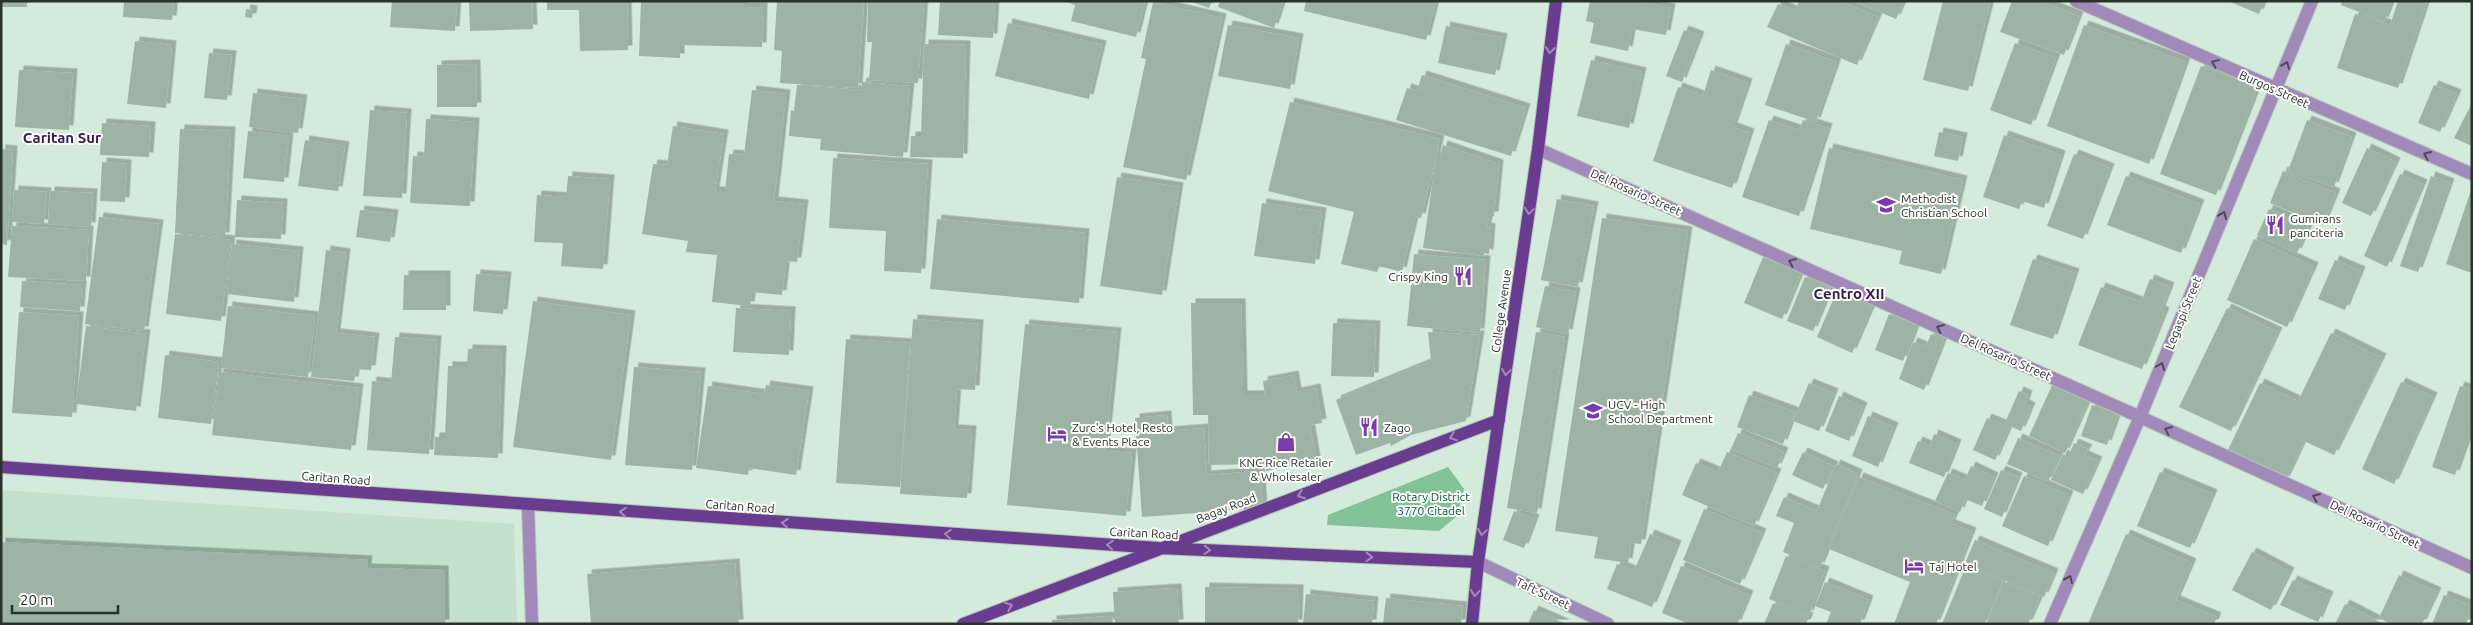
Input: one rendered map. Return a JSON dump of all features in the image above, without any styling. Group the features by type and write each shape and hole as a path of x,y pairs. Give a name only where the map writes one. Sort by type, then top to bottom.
{"main road":[{"name":"College Avenue","path":"1472,624 1478,562 1538,149 1556,1"},
{"name":"Bagay Road","path":"963,624 1158,548 1499,420"},
{"name":"Caritan Road","path":"1,467 528,506 1158,548 1478,562"}],"street":[{"name":"Burgos Street","path":"2076,1 2275,90 2472,174"},
{"name":"Legaspi Street","path":"2050,624 2140,417 2312,1"},
{"name":"Del Rosario Street","path":"1538,149 2140,417 2472,568"},
{"path":"528,506 532,624"},
{"name":"Taft Street","path":"1478,562 1608,624"}],"shaded area":[{"path":"1,490 514,524 517,624 1,624"}],"green space":[{"name":"Rotary District 3770 Citadel","path":"1448,467 1464,489 1457,516 1439,531 1327,525 1328,515"}],"building":[{"path":"1,1 27,1 27,7 1,7"},
{"path":"124,1 174,1 172,20 123,17"},
{"path":"392,1 457,1 455,31 390,27"},
{"path":"469,1 532,1 533,29 470,31"},
{"path":"547,1 627,1 628,50 580,51 579,10 547,10"},
{"path":"641,1 744,1 744,7 763,7 762,47 680,45 680,58 639,56"},
{"path":"777,1 864,1 858,88 780,83 782,51 774,50"},
{"path":"868,1 924,1 918,83 869,80 872,42 867,42"},
{"path":"940,1 995,1 993,38 938,35"},
{"path":"1063,1 1145,1 1136,37 1071,21 1075,5"},
{"path":"1189,1 1212,1 1209,8"},
{"path":"1220,1 1283,1 1274,28 1218,7"},
{"path":"1306,1 1436,1 1426,40 1304,11"},
{"path":"1590,1 1633,1 1671,8 1666,35 1632,29 1628,51 1590,43 1594,23 1586,21"},
{"path":"1799,1 1840,1 1878,17 1857,65 1767,27 1778,4 1795,11"},
{"path":"1854,1 1904,1 1896,19"},
{"path":"1943,1 1979,1 1990,4 1968,91 1923,80"},
{"path":"2012,1 2040,1 2079,16 2064,55 2000,32"},
{"path":"2228,1 2264,1 2259,14"},
{"path":"2342,1 2392,1 2384,22 2341,5"},
{"path":"2398,1 2427,1 2398,88 2337,68 2355,14 2390,25"},
{"path":"1153,2 1222,18 1186,180 1123,167 1146,59 1141,58"},
{"path":"246,9 253,10 252,18 245,17"},
{"path":"1008,23 1102,45 1089,99 995,76"},
{"path":"1228,25 1299,38 1290,89 1218,76"},
{"path":"2084,25 2186,62 2149,164 2047,126"},
{"path":"1446,26 1503,38 1495,75 1438,63"},
{"path":"1684,30 1700,36 1682,82 1666,76"},
{"path":"135,41 172,45 166,108 127,104"},
{"path":"2015,43 2056,58 2031,125 1990,110"},
{"path":"924,44 966,45 963,158 910,157 911,136 921,136"},
{"path":"1786,44 1837,62 1816,122 1765,105"},
{"path":"209,53 232,55 227,100 204,98"},
{"path":"1591,60 1642,72 1629,128 1577,116"},
{"path":"476,64 477,107 437,107 437,65"},
{"path":"2201,66 2258,87 2216,195 2160,174"},
{"path":"19,70 73,73 69,130 15,127"},
{"path":"1711,70 1748,83 1733,127 1750,133 1732,188 1653,161 1678,87 1703,96"},
{"path":"1422,75 1526,108 1511,156 1396,120 1407,88 1417,91"},
{"path":"862,82 910,86 903,157 820,150 821,139 789,136 791,110 794,111 797,85 861,90"},
{"path":"2434,85 2457,94 2440,132 2418,123"},
{"path":"752,90 786,94 774,201 804,204 797,262 786,261 782,295 752,292 750,306 712,302 717,255 686,252 688,241 642,234 653,164 667,165 673,126 724,134 715,191 725,191 729,154 744,155"},
{"path":"253,93 303,99 298,133 249,127"},
{"path":"1290,102 1440,139 1436,156 1440,156 1443,145 1499,164 1494,216 1489,216 1487,227 1491,228 1489,254 1484,253 1483,256 1423,248 1436,158 1421,218 1415,217 1402,272 1379,266 1377,272 1341,264 1354,212 1268,191"},
{"path":"2472,103 2472,146 2454,138"},
{"path":"370,110 407,113 402,198 363,196"},
{"path":"426,119 475,122 470,206 410,203 413,156 424,157"},
{"path":"1769,120 1799,130 1803,120 1828,128 1799,216 1742,197"},
{"path":"2307,120 2352,137 2334,187 2288,171"},
{"path":"102,123 151,126 149,157 100,155"},
{"path":"180,129 231,131 225,237 175,233"},
{"path":"248,131 289,136 284,182 243,178"},
{"path":"1939,132 1963,137 1958,161 1934,156"},
{"path":"2004,135 2061,155 2044,208 2022,201 2019,209 1983,197"},
{"path":"305,140 345,146 338,191 298,186"},
{"name":"Methodist Christian School","path":"1829,148 1963,180 1941,274 1899,264 1902,251 1810,229"},
{"path":"2367,148 2396,162 2371,216 2342,203"},
{"path":"1,149 13,150 7,245 1,244"},
{"path":"2074,154 2110,168 2083,239 2047,226"},
{"path":"833,158 928,164 921,273 884,271 886,231 829,228"},
{"path":"102,162 127,164 125,202 100,201"},
{"path":"2283,171 2336,193 2323,225 2270,203"},
{"path":"2400,174 2423,184 2387,267 2364,256"},
{"path":"568,176 610,179 603,269 561,266 563,243 534,242 537,195 566,197"},
{"path":"2126,176 2200,204 2181,253 2107,225"},
{"path":"2431,176 2450,183 2418,272 2400,266"},
{"path":"1117,177 1179,187 1162,295 1100,286"},
{"path":"14,190 47,192 44,224 12,222"},
{"path":"2472,190 2472,273 2446,264"},
{"path":"50,191 93,193 91,227 48,224"},
{"path":"1557,199 1594,206 1578,287 1541,280"},
{"path":"237,200 283,203 281,239 235,237"},
{"path":"1262,203 1322,212 1315,264 1254,256"},
{"path":"2269,209 2309,227 2297,253 2257,235"},
{"path":"360,210 394,214 390,242 356,237"},
{"path":"99,217 159,224 144,331 85,324"},
{"path":"1602,218 1688,231 1641,544 1631,543 1628,563 1594,558 1598,537 1555,531"},
{"path":"937,219 1085,233 1079,303 930,289"},
{"path":"12,226 89,230 86,281 8,277"},
{"path":"175,234 231,240 221,321 166,314"},
{"path":"2254,239 2314,267 2287,327 2227,300"},
{"path":"232,244 299,251 294,302 227,294"},
{"path":"326,250 346,253 336,333 375,337 371,370 356,369 354,381 311,377"},
{"path":"1414,254 1486,260 1480,333 1407,326"},
{"path":"1763,257 1801,273 1782,319 1744,303"},
{"path":"2033,259 2075,273 2053,339 2010,325"},
{"path":"2335,260 2361,271 2345,310 2318,299"},
{"path":"476,274 507,276 503,314 473,311"},
{"path":"404,275 446,275 446,310 403,310"},
{"path":"1805,277 1831,288 1813,331 1787,321"},
{"path":"2150,279 2170,287 2161,310 2165,312 2142,369 2078,345 2101,287 2141,302"},
{"path":"22,281 82,285 80,311 20,307"},
{"path":"1545,286 1576,292 1568,334 1536,327"},
{"path":"1837,291 1872,307 1852,353 1817,337"},
{"path":"533,301 631,315 611,460 513,447"},
{"path":"1191,303 1241,303 1243,395 1265,395 1263,381 1294,375 1297,392 1316,388 1322,423 1310,425 1316,461 1266,471 1265,464 1209,465 1208,415 1193,415"},
{"path":"228,306 315,316 308,377 221,368"},
{"path":"736,308 791,311 789,355 733,352"},
{"path":"2227,308 2278,332 2231,431 2179,407"},
{"path":"19,312 79,316 72,417 12,413"},
{"path":"1889,314 1917,325 1903,361 1875,350"},
{"path":"913,319 979,324 975,390 957,389 954,429 972,430 967,498 900,494"},
{"path":"1333,323 1376,325 1374,377 1331,376"},
{"path":"1025,324 1117,332 1105,451 1132,453 1126,516 1007,505"},
{"path":"86,326 146,334 136,411 76,404"},
{"path":"1428,332 1480,335 1466,421 1411,435 1391,446 1390,443 1356,455 1336,400 1431,361"},
{"path":"1536,332 1565,337 1537,513 1507,508"},
{"path":"2331,333 2382,358 2334,455 2304,441 2285,481 2227,452 2260,383 2298,401"},
{"path":"1931,334 1944,339 1924,390 1899,379 1913,342 1926,347"},
{"path":"395,337 437,340 429,454 367,450 372,381 391,383"},
{"path":"846,339 910,343 900,487 836,483"},
{"path":"468,349 502,350 498,458 434,455 435,437 445,437 448,366 467,366"},
{"path":"165,355 219,362 211,424 158,418"},
{"path":"634,367 701,372 692,470 625,465"},
{"path":"219,372 359,388 351,450 212,435"},
{"path":"2054,381 2090,397 2065,453 2029,436"},
{"path":"2401,382 2433,397 2394,484 2362,469"},
{"path":"1809,383 1834,393 1819,431 1793,421"},
{"path":"766,385 809,391 796,475 749,468 748,475 696,468 708,386 764,394"},
{"path":"2460,386 2472,390 2472,427 2455,475 2432,467"},
{"path":"2019,391 2028,395 2025,404 2031,407 2021,431 2010,426 1995,460 1973,450 1987,418 2004,425"},
{"path":"1749,395 1795,412 1783,444 1737,427"},
{"path":"1839,396 1863,407 1849,441 1825,431"},
{"path":"2092,405 2118,414 2107,445 2081,436"},
{"path":"1167,415 1168,431 1204,428 1207,475 1260,471 1263,508 1142,517 1135,418"},
{"path":"1868,416 1894,427 1878,467 1852,456"},
{"path":"1738,433 1784,452 1777,468 1731,449"},
{"path":"1934,434 1957,444 1944,477 1909,463 1918,441 1930,446"},
{"path":"2018,438 2059,456 2048,482 2007,464"},
{"path":"2074,443 2088,449 2084,455 2098,461 2083,494 2051,480 2063,454 2068,457"},
{"path":"1727,452 1777,473 1754,526 1682,495 1696,463 1718,472"},
{"path":"1803,452 1834,466 1823,489 1792,475"},
{"path":"1836,464 1858,474 1820,567 1783,552 1794,523 1776,516 1784,497 1817,511"},
{"path":"1971,466 1994,477 1982,506 1965,499 1960,512 1935,501 1948,473 1965,480"},
{"path":"2001,470 2018,477 2002,517 1984,509"},
{"path":"2160,472 2213,494 2190,548 2137,526"},
{"path":"2024,476 2069,495 2048,546 2002,526"},
{"name":"Taj Hotel","path":"1859,477 1955,515 1951,524 1972,532 1936,624 1894,624 1910,582 1829,549"},
{"path":"1704,509 1762,533 1740,584 1683,560"},
{"path":"1514,511 1535,519 1524,548 1503,540"},
{"path":"1650,534 1677,545 1652,607 1607,589 1617,564 1634,571"},
{"path":"2126,534 2192,563 2176,600 2217,617 2214,624 2088,624"},
{"path":"1975,540 2054,573 2044,597 1965,563"},
{"path":"1,542 368,560 367,568 444,570 445,624 1,624"},
{"path":"2252,552 2290,572 2271,610 2232,590"},
{"path":"1786,556 1825,571 1809,615 1769,599"},
{"path":"735,563 739,624 591,624 587,574"},
{"path":"1681,566 1749,595 1737,624 1689,624 1662,613"},
{"path":"1966,566 2003,581 1985,624 1942,624"},
{"path":"2399,575 2437,592 2422,624 2391,624 2379,618"},
{"path":"2293,580 2329,596 2318,622 2280,605"},
{"path":"1825,582 1869,600 1860,624 1826,624 1831,612 1815,606"},
{"path":"2004,582 2040,597 2028,624 1986,624"},
{"path":"1205,587 1299,589 1298,624 1205,624"},
{"path":"1177,588 1179,624 1115,624 1113,592"},
{"path":"1306,594 1374,601 1372,624 1303,624"},
{"path":"2444,595 2472,606 2466,624 2432,624"},
{"path":"1386,598 1463,606 1461,624 1383,624"},
{"path":"1773,603 1809,617 1806,624 1764,624"},
{"path":"2345,604 2384,624 2335,624"},
{"path":"1534,610 1566,624 1528,624"},
{"path":"1112,616 1113,624 1052,624 1052,620"}],"place":[{"name":"Methodist Christian School","path":"1886,205"},
{"name":"Gumirans panciteria","path":"2275,225"},
{"name":"Crispy King","path":"1463,276"},
{"name":"UCV - High School Department","path":"1593,411"},
{"name":"Zago","path":"1369,427"},
{"name":"Zurc's Hotel, Resto & Events Place","path":"1057,434"},
{"name":"KNC Rice Retailer & Wholesaler","path":"1286,442"},
{"name":"Taj Hotel","path":"1914,566"}],"district":[{"name":"Caritan Sur","path":"62,137"},
{"name":"Centro XII","path":"1849,293"}]}
